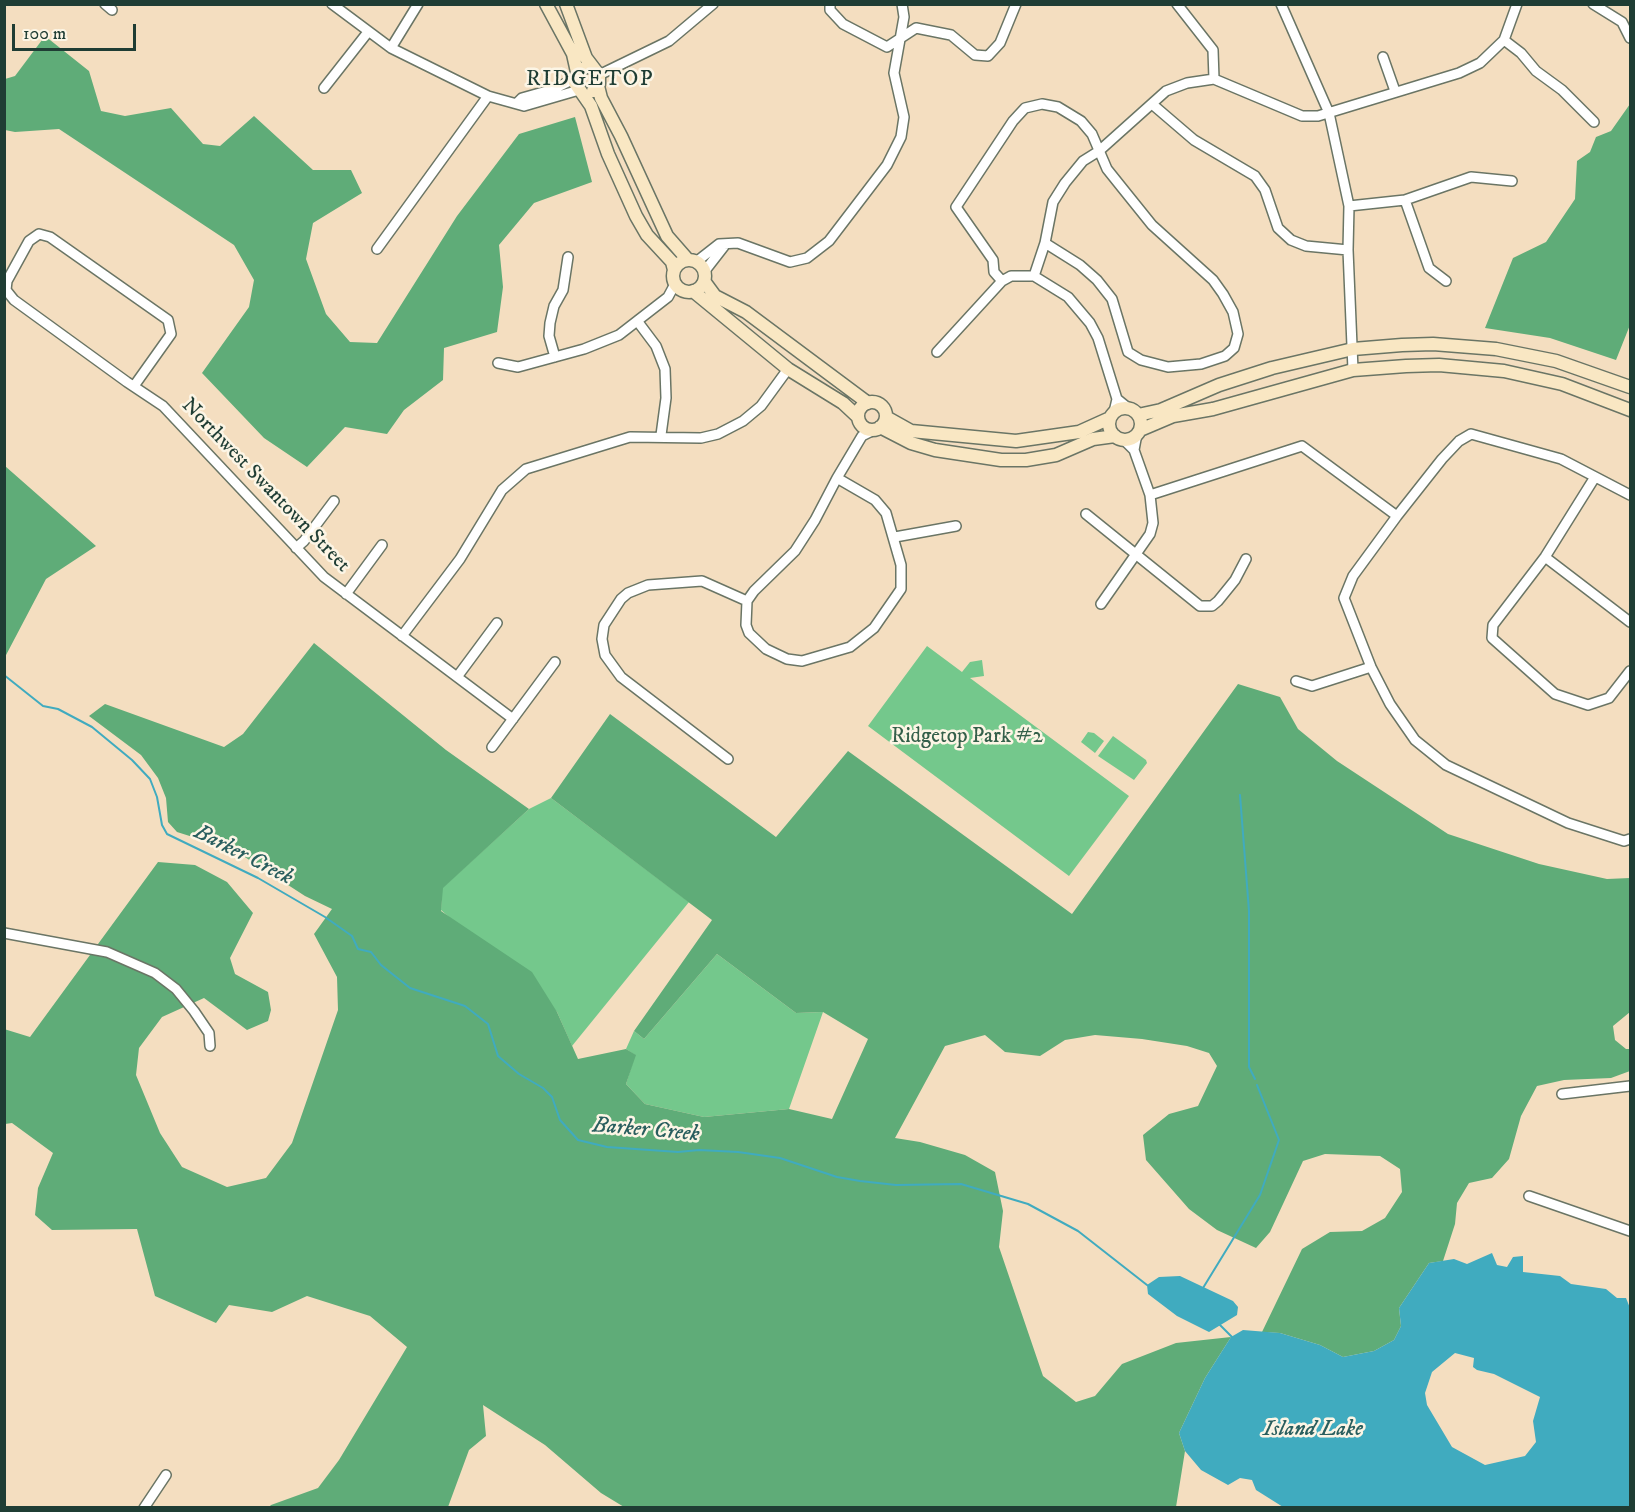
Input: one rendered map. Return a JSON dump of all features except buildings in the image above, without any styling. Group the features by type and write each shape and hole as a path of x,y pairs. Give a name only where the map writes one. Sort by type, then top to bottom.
{"main road":[{"path":"546,4 573,54 578,83 591,106 608,154 636,216 647,235 672,262 681,290 788,369 843,403 870,425 911,443 935,450 1001,460 1026,460 1056,455 1093,439 1120,438 1173,416 1213,409 1353,370 1439,365 1504,371 1562,384 1630,410"},
{"path":"566,4 596,76 601,98 667,236 692,261 715,296 746,312 868,403 881,406 870,425"},
{"path":"578,83 585,67 596,76"},
{"path":"578,83 591,92 596,76"},
{"path":"674,270 680,263 692,261"},
{"path":"681,290 704,276"},
{"path":"870,425 1016,441 1079,432 1112,415 1161,410 1219,384 1272,368 1353,349 1433,344 1496,349 1556,362 1630,387"},
{"path":"868,403 861,408 870,425"},
{"path":"1133,412 1138,432"},
{"path":"1112,415 1110,428 1120,438"}],"street":[{"path":"332,4 391,48 488,96 517,103 522,98 578,83"},
{"path":"391,48 418,4"},
{"path":"596,76 669,41 713,4"},
{"path":"830,4 830,10 843,24 887,47 916,28 951,35 975,55 988,56 1000,43 1016,4"},
{"path":"692,261 719,244 738,243 790,262 807,258 829,241 887,165 901,137 904,117 894,73 904,17 902,4"},
{"path":"1177,4 1213,50 1214,79"},
{"path":"1281,4 1329,113 1349,206 1348,250 1353,370"},
{"path":"1034,276 1045,243 1053,202 1083,161 1099,151 1166,91 1187,83 1214,79 1302,116 1329,113 1459,73 1480,63 1504,40 1517,4"},
{"path":"1593,4 1622,22 1630,38"},
{"path":"324,88 369,32"},
{"path":"1504,40 1521,53 1536,71 1562,90 1594,122"},
{"path":"1383,57 1395,91"},
{"path":"377,249 488,96"},
{"path":"1002,281 994,272 993,260 956,207 1013,121 1025,108 1042,104 1058,107 1082,121 1092,134 1107,170 1152,225 1213,280 1233,312 1238,334 1234,348 1225,356 1201,364 1168,368 1141,360 1128,352 1112,299 1097,280 1045,243"},
{"path":"1152,104 1194,140 1256,176 1264,190 1278,228 1291,240 1306,246 1348,250"},
{"path":"1349,206 1405,200 1471,177 1512,181"},
{"path":"1405,200 1429,268 1446,281"},
{"name":"Northwest Swantown Street","path":"134,386 171,334 168,320 50,237 39,234 29,241 7,281 6,290 14,300 134,386 163,406 296,548 346,594 513,719"},
{"path":"704,276 725,245"},
{"path":"555,357 549,336 550,323 554,306 563,290 568,257"},
{"path":"937,352 1002,281 1011,276 1034,276 1068,297 1090,323 1098,338 1117,399 1133,412"},
{"path":"498,363 518,367 619,335 681,290"},
{"path":"638,322 656,346 665,369 666,398 660,435"},
{"path":"402,636 460,559 491,505 514,478 535,465 598,445 641,435 701,438 733,428 761,406 788,369"},
{"path":"1112,415 1117,399"},
{"path":"837,478 882,506 895,537 902,580 897,597 874,628 839,652 802,661 787,659 766,649 756,641 746,625 747,601 795,550 837,478 870,425"},
{"path":"1134,450 1138,432"},
{"path":"1630,495 1561,459 1471,434 1460,441 1442,459 1397,516 1353,576 1344,598 1371,667 1390,704 1414,740 1446,765 1568,823 1624,841 1630,839"},
{"path":"1101,604 1136,556 1150,534 1153,523 1150,495 1134,450 1120,438"},
{"path":"1150,495 1302,446 1397,516"},
{"path":"1595,477 1545,557 1493,625 1494,640 1555,694 1588,705 1609,698 1630,671"},
{"path":"296,548 304,542 334,501"},
{"path":"1086,514 1200,606 1212,606 1218,601 1235,580 1246,559"},
{"path":"895,537 956,526"},
{"path":"346,594 382,545"},
{"path":"1545,557 1630,622"},
{"path":"728,759 621,677 605,655 602,639 604,625 621,599 628,593 648,585 702,581 747,601"},
{"path":"457,677 497,623"},
{"path":"492,747 555,662"},
{"path":"1296,681 1312,686 1371,667"},
{"path":"4,933 126,958 155,973 176,989 194,1011 209,1033 210,1046"},
{"path":"1562,1094 1630,1086"},
{"path":"1529,1197 1630,1231"},
{"path":"144,1508 166,1474"}],"green space":[{"path":"45,36 89,71 101,111 125,116 171,108 203,144 220,146 254,116 313,170 351,170 362,193 313,223 306,259 326,314 350,342 377,343 457,216 519,134 575,117 592,182 534,203 499,245 503,287 497,332 444,348 443,380 404,410 387,434 345,427 307,467 264,438 202,373 249,307 254,280 234,245 59,129 15,132 5,130 5,79 15,76"},
{"path":"1630,104 1630,325 1616,360 1550,338 1485,328 1513,258 1546,242 1575,199 1577,161 1590,152 1596,137 1611,131"},
{"path":"5,466 96,546 46,579 5,657"},
{"path":"314,643 446,750 529,809 443,888 441,911 532,972 557,1012 578,1059 626,1049 636,1055 626,1084 645,1104 704,1117 789,1109 832,1119 868,1039 823,1012 796,1013 717,954 644,1039 634,1031 712,920 551,798 610,714 776,837 848,751 1072,914 1238,684 1280,697 1298,729 1337,761 1448,834 1539,864 1607,879 1630,878 1630,1012 1613,1026 1615,1040 1626,1049 1630,1049 1630,1071 1611,1078 1564,1080 1537,1086 1521,1116 1509,1159 1492,1178 1469,1183 1457,1203 1455,1224 1443,1261 1429,1263 1399,1308 1401,1326 1394,1340 1374,1351 1343,1357 1320,1345 1280,1333 1262,1332 1302,1249 1330,1232 1362,1231 1385,1218 1402,1192 1400,1169 1380,1156 1325,1154 1303,1161 1270,1232 1256,1248 1217,1230 1189,1209 1146,1160 1143,1135 1169,1114 1198,1106 1217,1066 1209,1053 1187,1046 1095,1035 1065,1040 1040,1056 1005,1052 985,1035 945,1046 895,1138 920,1142 965,1155 995,1172 1003,1211 999,1247 1043,1376 1076,1402 1095,1396 1122,1364 1176,1343 1231,1337 1205,1378 1179,1433 1185,1451 1176,1507 624,1507 601,1493 545,1445 483,1405 486,1436 469,1450 448,1507 269,1507 318,1488 339,1460 407,1347 370,1316 307,1296 272,1312 229,1305 216,1323 155,1296 137,1229 52,1230 35,1215 38,1188 53,1153 12,1123 5,1124 4,1029 30,1037 158,862 195,865 227,882 253,913 230,958 235,974 268,992 271,1010 268,1021 247,1030 204,998 162,1017 139,1048 136,1075 160,1133 182,1167 227,1187 266,1178 292,1143 338,1010 337,977 314,934 332,909 305,896 234,850 177,832 168,822 166,798 158,778 141,755 89,716 105,704 224,747 243,734"},
{"name":"Ridgetop Park #2","path":"927,646 962,672 970,662 982,660 984,676 970,678 1129,796 1069,876 868,726"},
{"path":"1088,732 1094,733 1104,741 1095,753 1081,742"},
{"path":"1113,736 1146,760 1147,763 1134,780 1098,756"},
{"path":"551,798 689,902 572,1046 557,1012 441,910 442,888 529,809"},
{"path":"717,954 796,1013 823,1012 789,1109 704,1117 645,1104 626,1084 635,1055 626,1049 634,1031 644,1039"}],"water":[{"name":"Island Lake","path":"1492,1253 1497,1265 1507,1267 1513,1257 1523,1256 1523,1272 1560,1276 1571,1284 1606,1289 1617,1298 1626,1298 1630,1308 1630,1507 1283,1507 1256,1490 1252,1480 1240,1478 1228,1485 1201,1470 1185,1451 1179,1433 1205,1378 1231,1337 1243,1330 1280,1333 1320,1345 1343,1357 1374,1351 1394,1340 1401,1326 1399,1308 1429,1263 1454,1259 1467,1264","holes":["1455,1353 1474,1358 1473,1367 1477,1370 1494,1374 1540,1397 1533,1421 1536,1442 1525,1456 1485,1465 1452,1447 1427,1405 1425,1393 1432,1372"]},
{"path":"1180,1276 1233,1301 1238,1307 1237,1315 1209,1332 1177,1316 1148,1294 1147,1285 1159,1277"}],"waterway":[{"name":"Barker Creek","path":"4,675 43,706 58,709 92,727 132,760 150,779 157,797 162,825 167,834 258,878 325,917 352,936 358,949 371,952 381,965 410,988 465,1006 488,1024 498,1056 552,1097 560,1120 578,1140 607,1147 678,1152 699,1150 738,1152 780,1158 837,1177 860,1181 896,1185 961,1184 1028,1204 1078,1231 1147,1285"},
{"path":"1240,795 1249,911 1249,1067 1255,1079"},
{"path":"1203,1288 1260,1195 1279,1140 1257,1085"},
{"path":"1219,1324 1232,1337"}],"district":[{"name":"RIDGETOP","path":"590,80"}]}
